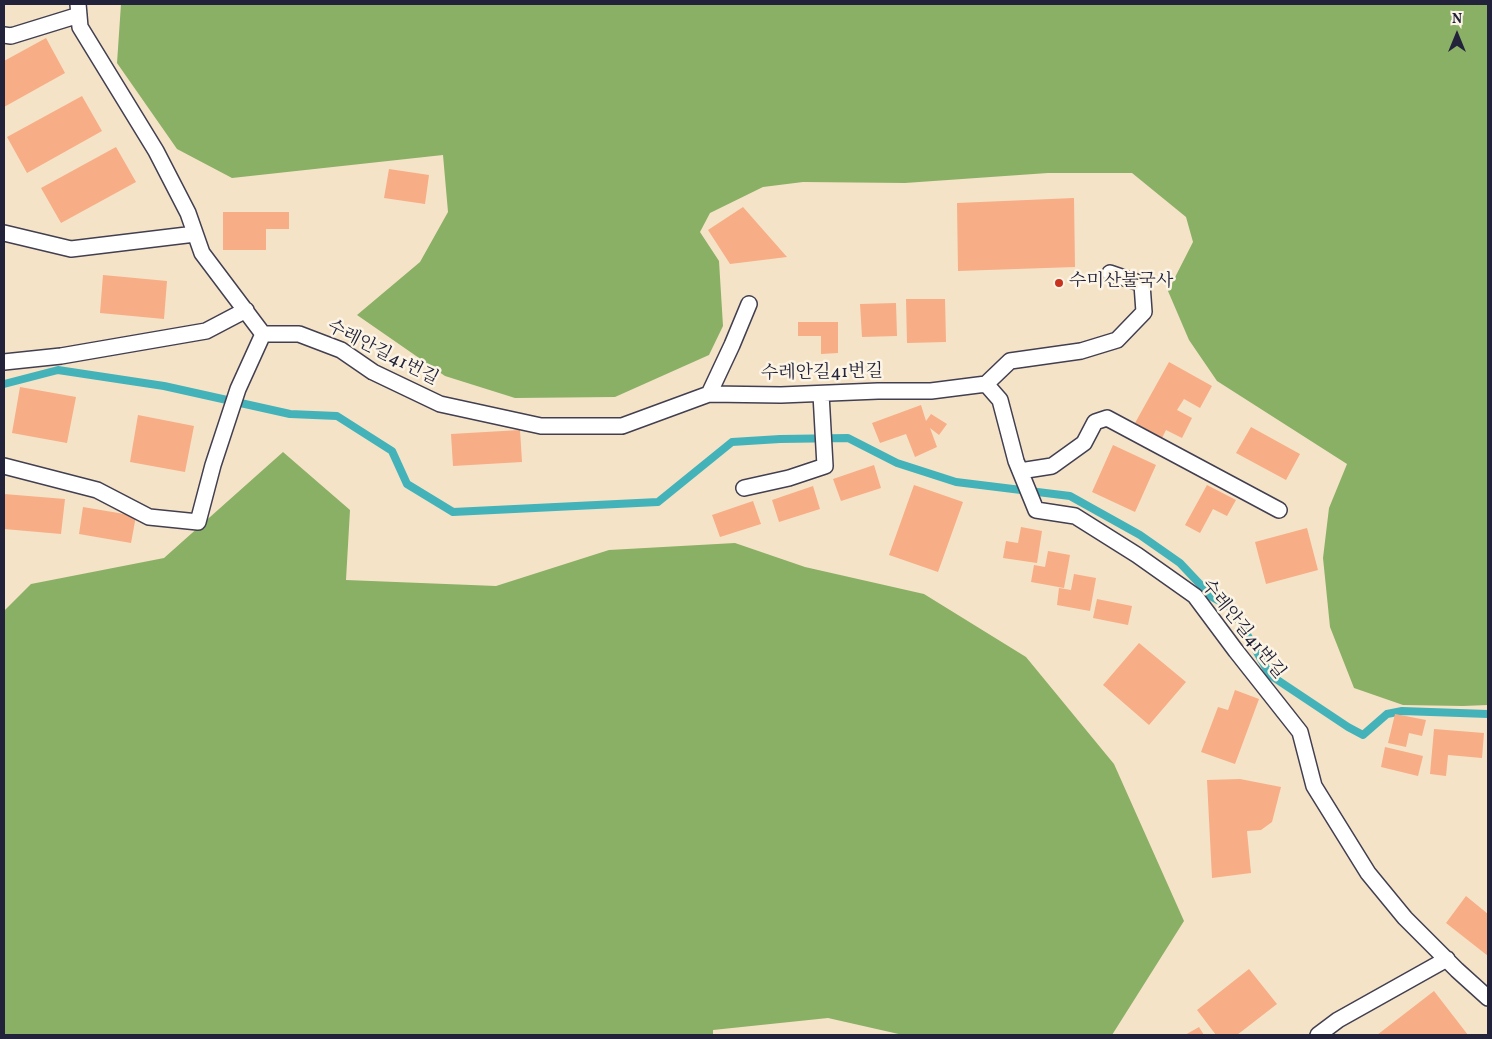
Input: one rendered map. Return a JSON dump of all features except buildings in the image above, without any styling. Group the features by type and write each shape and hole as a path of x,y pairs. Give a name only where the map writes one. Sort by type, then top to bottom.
{"lane":[{"path":"4,35 11,36 78,10 80,27 156,151 188,213 202,253 263,334 231,411 213,465 198,522 149,517 97,490 4,466"},
{"path":"4,233 70,249 195,234"},
{"path":"986,384 1010,361 1081,351 1117,340 1144,312 1142,284 1110,273"},
{"path":"709,394 749,304"},
{"path":"4,362 61,356 206,331 246,310"},
{"name":"수레안길41번길","path":"263,334 299,334 341,350 373,372 440,404 541,426 622,426 709,394 782,395 930,391 986,384 1000,400 1016,461 1036,510 1075,516 1137,555 1195,596 1300,732 1314,786 1368,873 1405,918 1488,998"},
{"path":"744,488 789,478 824,466 821,394"},
{"path":"1022,476 1052,466 1084,443 1095,422 1107,418 1279,510"},
{"path":"1318,1035 1338,1020 1446,958"}],"green space":[{"path":"121,4 1488,4 1488,705 1403,705 1354,688 1330,627 1323,558 1329,508 1347,464 1217,381 1189,340 1168,291 1193,242 1186,217 1132,173 1048,173 905,183 803,182 763,187 710,213 700,232 719,261 723,326 709,355 615,397 515,398 445,376 357,315 420,262 448,212 443,155 232,178 177,149 117,63"},
{"path":"283,452 350,510 346,580 496,586 609,550 735,543 805,567 924,594 1026,657 1114,764 1184,921 1112,1035 903,1035 828,1018 713,1030 713,1035 4,1035 4,611 31,584 164,558"}],"waterway":[{"path":"4,384 58,370 164,386 290,414 337,416 392,451 407,484 453,512 658,502 732,442 848,438 897,463 956,482 1070,496 1140,535 1180,563 1212,597 1232,608 1270,675 1363,735 1387,714 1402,711 1488,714"}],"place":[{"name":"수미산불국사","path":"1059,283"}]}
